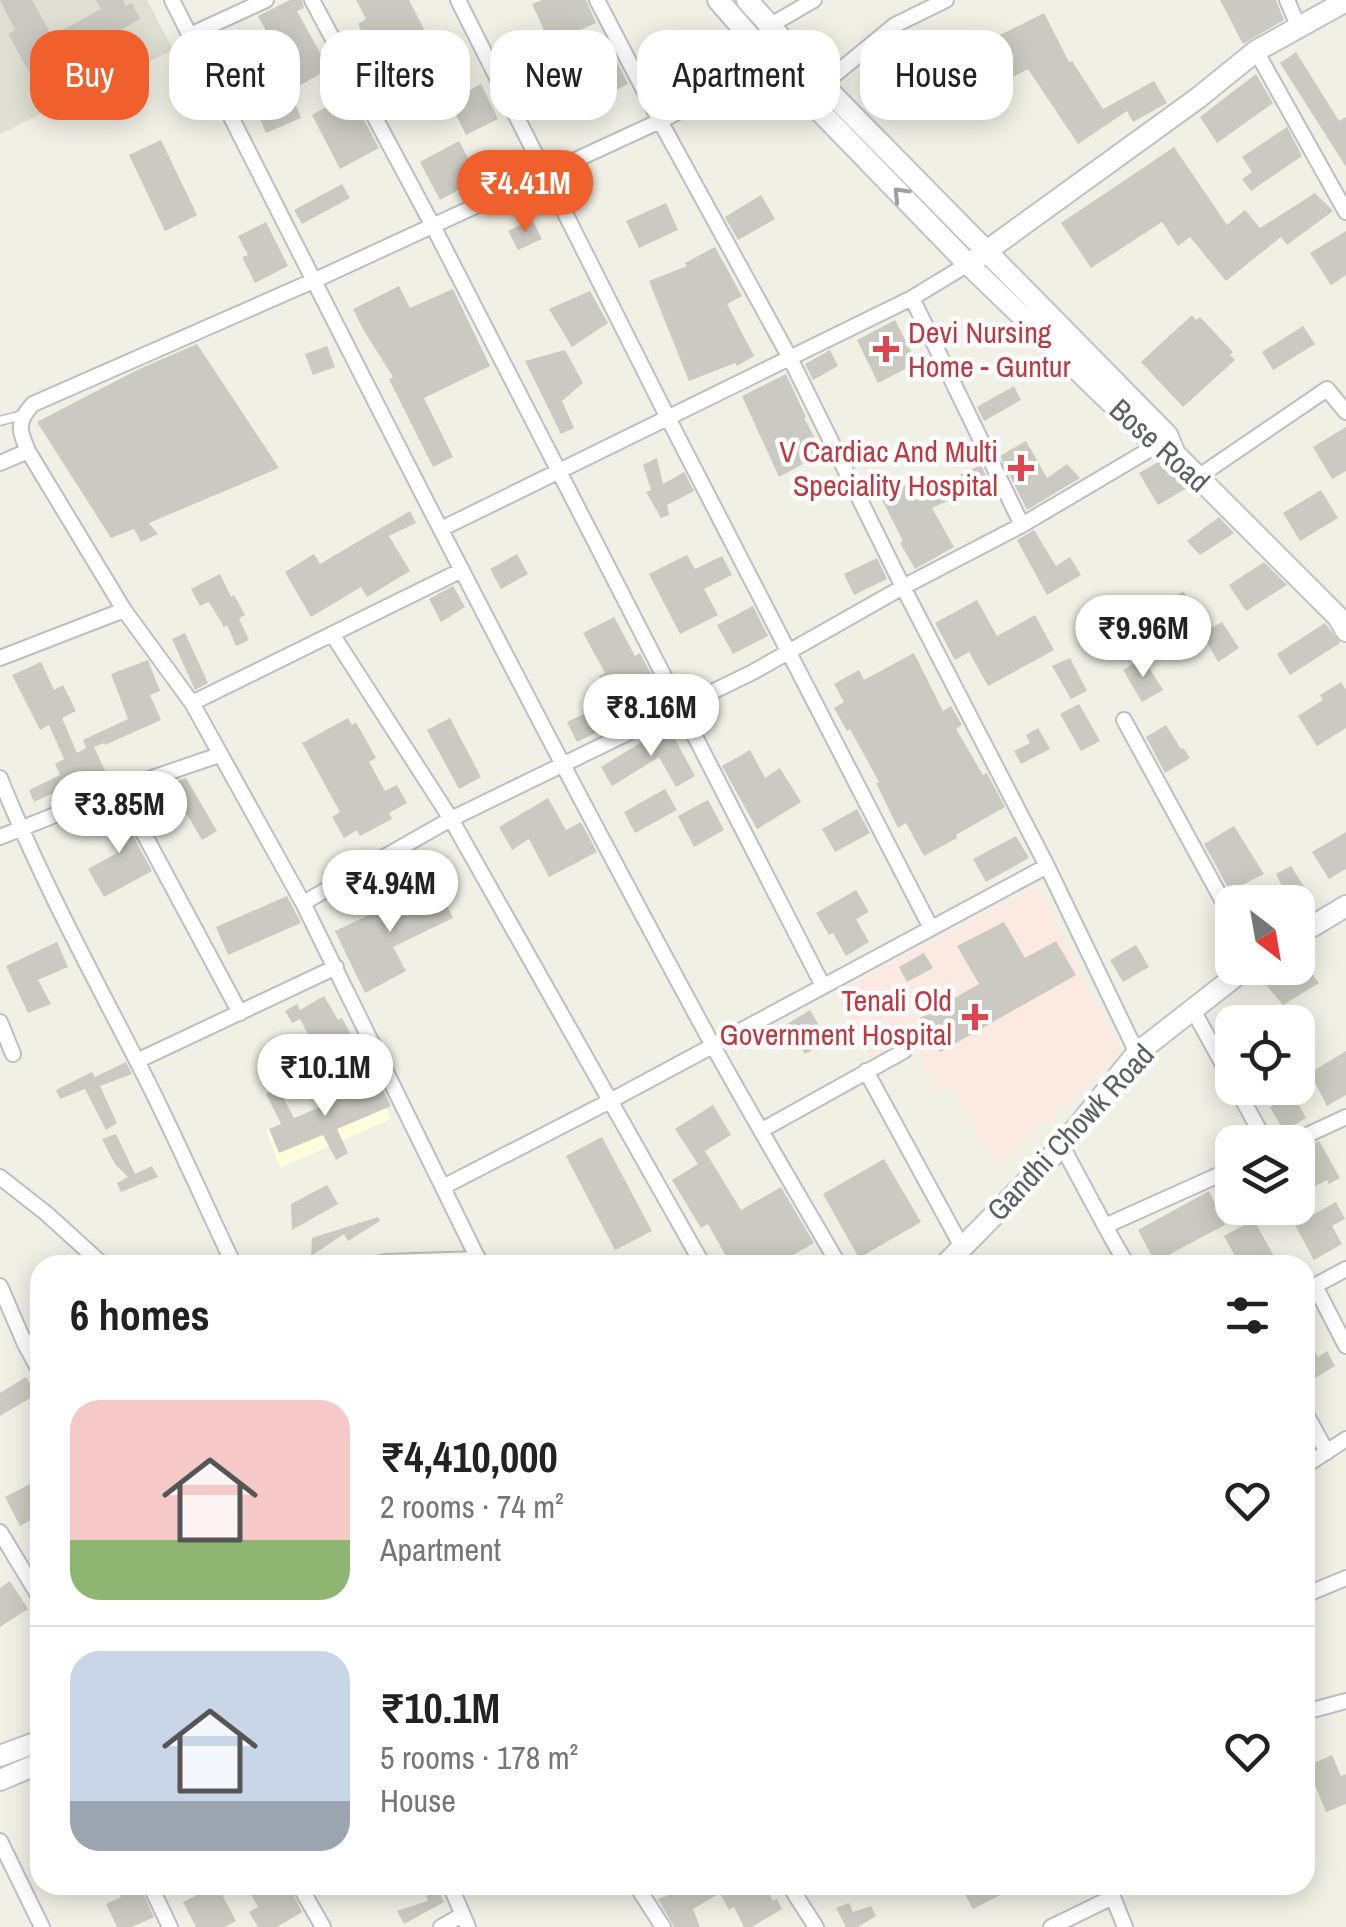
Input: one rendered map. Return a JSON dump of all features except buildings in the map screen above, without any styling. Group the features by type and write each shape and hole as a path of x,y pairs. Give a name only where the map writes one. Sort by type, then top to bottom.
{"main road":[{"path":"718,0 752,30"},
{"path":"746,0 771,30"},
{"path":"968,264 1198,98 1256,51 1345,2"},
{"path":"840,115 986,252 1167,446"},
{"name":"Bose Road","path":"840,119 968,264 1198,476 1338,617 1346,631"},
{"path":"1315,925 1346,906"},
{"name":"Gandhi Chowk Road","path":"954,1255 1062,1146 1137,1054 1225,985"},
{"path":"0,1756 30,1744"},
{"path":"0,1780 30,1767"}],"street":[{"path":"172,0 188,30"},
{"path":"199,30 266,0"},
{"path":"312,0 433,226 823,986"},
{"path":"458,0 931,928"},
{"path":"596,0 790,358 1047,866 1137,1054"},
{"path":"769,26 814,0"},
{"path":"840,70 895,25 946,0"},
{"path":"1287,0 1298,28"},
{"path":"1256,51 1346,212"},
{"path":"233,120 563,766 713,1045 833,1255"},
{"path":"477,1255 304,902 192,703 124,610 28,451 20,432 22,415 32,404 313,281 664,120"},
{"path":"441,530 912,298 968,264"},
{"path":"912,298 1022,525"},
{"path":"1198,476 1327,389 1346,412"},
{"path":"304,902 452,819 753,672 1167,446"},
{"path":"0,463 28,451"},
{"path":"192,703 462,570"},
{"path":"0,658 124,610"},
{"path":"332,634 452,819 697,1255"},
{"path":"1124,720 1215,887"},
{"path":"0,838 120,789 219,755"},
{"path":"0,778 21,830 138,1061 229,1255"},
{"path":"120,789 240,1012"},
{"path":"443,1187 1047,866"},
{"path":"138,1061 336,967"},
{"path":"1193,1010 1215,1050"},
{"path":"0,1022 13,1054"},
{"path":"762,1130 904,1051"},
{"path":"866,1071 962,1247"},
{"path":"1315,1131 1346,1117"},
{"path":"1062,1146 1121,1255"},
{"path":"0,1177 92,1255"},
{"path":"1105,1226 1215,1177"},
{"path":"1315,1286 1346,1269"},
{"path":"0,1286 30,1354"},
{"path":"1315,1297 1346,1346"},
{"path":"24,1344 30,1342"},
{"path":"1315,1430 1327,1452"},
{"path":"1315,1460 1346,1440"},
{"path":"0,1532 30,1582"},
{"path":"1315,1591 1346,1578"},
{"path":"1315,1708 1346,1701"},
{"path":"0,1841 42,1927"},
{"path":"155,1895 170,1927"},
{"path":"305,1895 323,1927"},
{"path":"441,1927 465,1921 454,1895"},
{"path":"642,1895 662,1927"},
{"path":"795,1895 816,1927"},
{"path":"1051,1927 1104,1895"},
{"path":"1113,1895 1126,1927"}],"lane":[{"path":"0,421 22,415"}],"shaded area":[{"path":"0,0 147,0 169,42 169,52 149,62 149,30 30,30 30,119 0,134"},
{"name":"Tenali Old Government Hospital","path":"1037,887 1121,1053 998,1165 951,1086 939,1093 914,1042 873,1062 834,993"},
{"path":"379,1092 391,1119 280,1168 266,1130"}],"place":[{"name":"Devi Nursing Home - Guntur","path":"886,349"},
{"name":"V Cardiac And Multi Speciality Hospital","path":"1021,468"},
{"name":"Tenali Old Government Hospital","path":"975,1017"}]}
